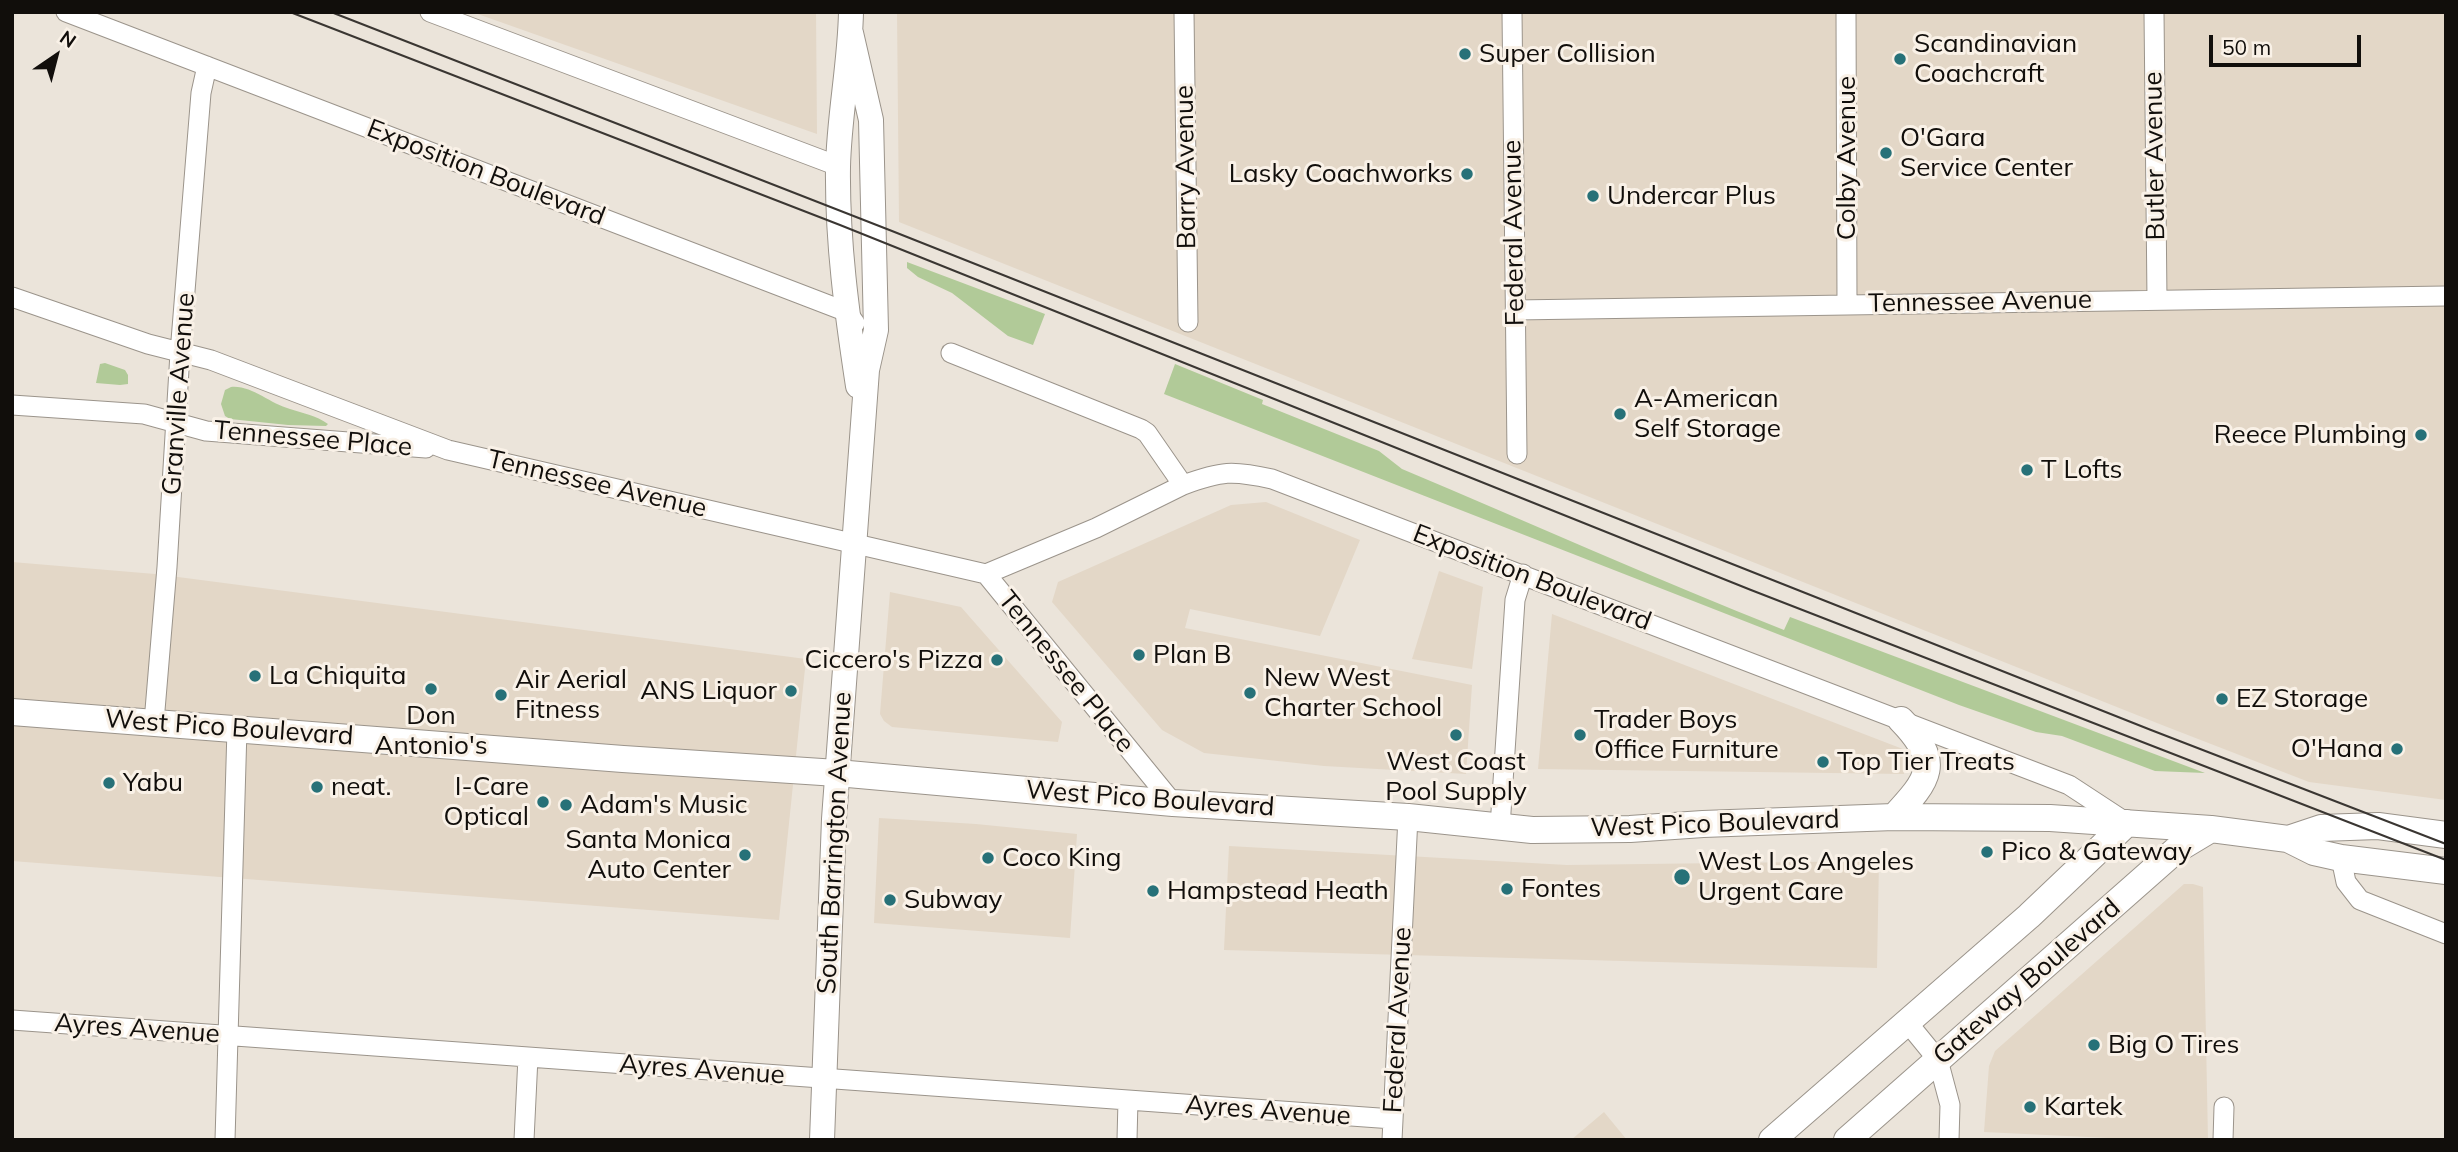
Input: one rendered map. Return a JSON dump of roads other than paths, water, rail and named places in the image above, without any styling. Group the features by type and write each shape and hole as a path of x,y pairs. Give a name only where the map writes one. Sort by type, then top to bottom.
{"main road":[{"name":"West Pico Boulevard","path":"12,712 837,773 1173,803 1408,817 1532,830 1619,829 1894,817 2050,818 2211,829 2288,839 2314,852 2341,858 2445,871"},
{"path":"1894,817 1919,790 1927,775 1927,761 1917,736 1901,720"},
{"name":"Gateway Boulevard","path":"1772,1140 2029,916 2127,824"},
{"name":"West Pico Boulevard","path":"2288,839 2321,828 2378,827 2446,835"},
{"name":"Gateway Boulevard","path":"1847,1140 2176,850 2211,829"}],"street":[{"name":"Exposition Boulevard","path":"66,12 846,312"},
{"path":"430,12 479,21 838,166 855,154 871,120"},
{"name":"Barry Avenue","path":"1184,12 1188,323"},
{"name":"Federal Avenue","path":"1512,12 1517,454"},
{"name":"Colby Avenue","path":"1846,12 1847,304"},
{"name":"Butler Avenue","path":"2154,12 2157,300"},
{"name":"South Barrington Avenue","path":"851,22 838,166 846,312 864,421"},
{"name":"South Barrington Avenue","path":"822,1140 828,930 837,773 867,370 876,330 871,120 851,22"},
{"name":"Granville Avenue","path":"154,722 201,93 207,66"},
{"name":"Tennessee Avenue","path":"1515,310 2446,296"},
{"name":"Tennessee Avenue","path":"12,297 180,353 211,360 449,450 986,574"},
{"path":"846,312 858,326 867,370"},
{"path":"951,354 1141,429 1147,433 1183,485 1096,528 986,574"},
{"name":"Tennessee Place","path":"12,405 144,414 206,431 449,450"},
{"name":"Exposition Boulevard","path":"1183,485 1212,475 1239,472 1272,480 2069,785 2127,824"},
{"name":"Tennessee Place","path":"986,574 1173,803"},
{"path":"1500,827 1515,600 1523,574"},
{"path":"225,1140 237,729"},
{"name":"Federal Avenue","path":"1392,1140 1408,817"},
{"path":"2341,858 2346,882 2360,900 2446,934"},
{"name":"Ayres Avenue","path":"12,1020 1393,1119"},
{"path":"1907,1023 1938,1060 1950,1105 1949,1140"},
{"path":"524,1140 528,1057"},
{"path":"1127,1140 1128,1100"},
{"path":"2223,1140 2224,1107"}],"tram line":[{"path":"290,12 840,225 1751,590 2446,860"},
{"path":"331,12 2446,844"}],"place":[{"name":"Super Collision","path":"1465,54"},
{"name":"Scandinavian Coachcraft","path":"1900,59"},
{"name":"O'Gara Service Center","path":"1886,153"},
{"name":"Lasky Coachworks","path":"1467,174"},
{"name":"Undercar Plus","path":"1593,196"},
{"name":"A-American Self Storage","path":"1620,414"},
{"name":"Reece Plumbing","path":"2421,435"},
{"name":"T Lofts","path":"2027,470"},
{"name":"Plan B","path":"1139,655"},
{"name":"Ciccero's Pizza","path":"997,660"},
{"name":"La Chiquita","path":"255,676"},
{"name":"Don Antonio's","path":"431,689"},
{"name":"ANS Liquor","path":"791,691"},
{"name":"New West Charter School","path":"1250,693"},
{"name":"Air Aerial Fitness","path":"501,695"},
{"name":"EZ Storage","path":"2222,699"},
{"name":"West Coast Pool Supply","path":"1456,735"},
{"name":"Trader Boys Office Furniture","path":"1580,735"},
{"name":"O'Hana","path":"2397,749"},
{"name":"Top Tier Treats","path":"1823,762"},
{"name":"Yabu","path":"109,783"},
{"name":"neat.","path":"317,787"},
{"name":"I-Care Optical","path":"543,802"},
{"name":"Adam's Music","path":"566,805"},
{"name":"Pico & Gateway","path":"1987,852"},
{"name":"Santa Monica Auto Center","path":"745,855"},
{"name":"Coco King","path":"988,858"},
{"name":"West Los Angeles Urgent Care","path":"1682,877"},
{"name":"Fontes","path":"1507,889"},
{"name":"Hampstead Heath","path":"1153,891"},
{"name":"Subway","path":"890,900"},
{"name":"Big O Tires","path":"2094,1045"},
{"name":"Kartek","path":"2030,1107"}]}
